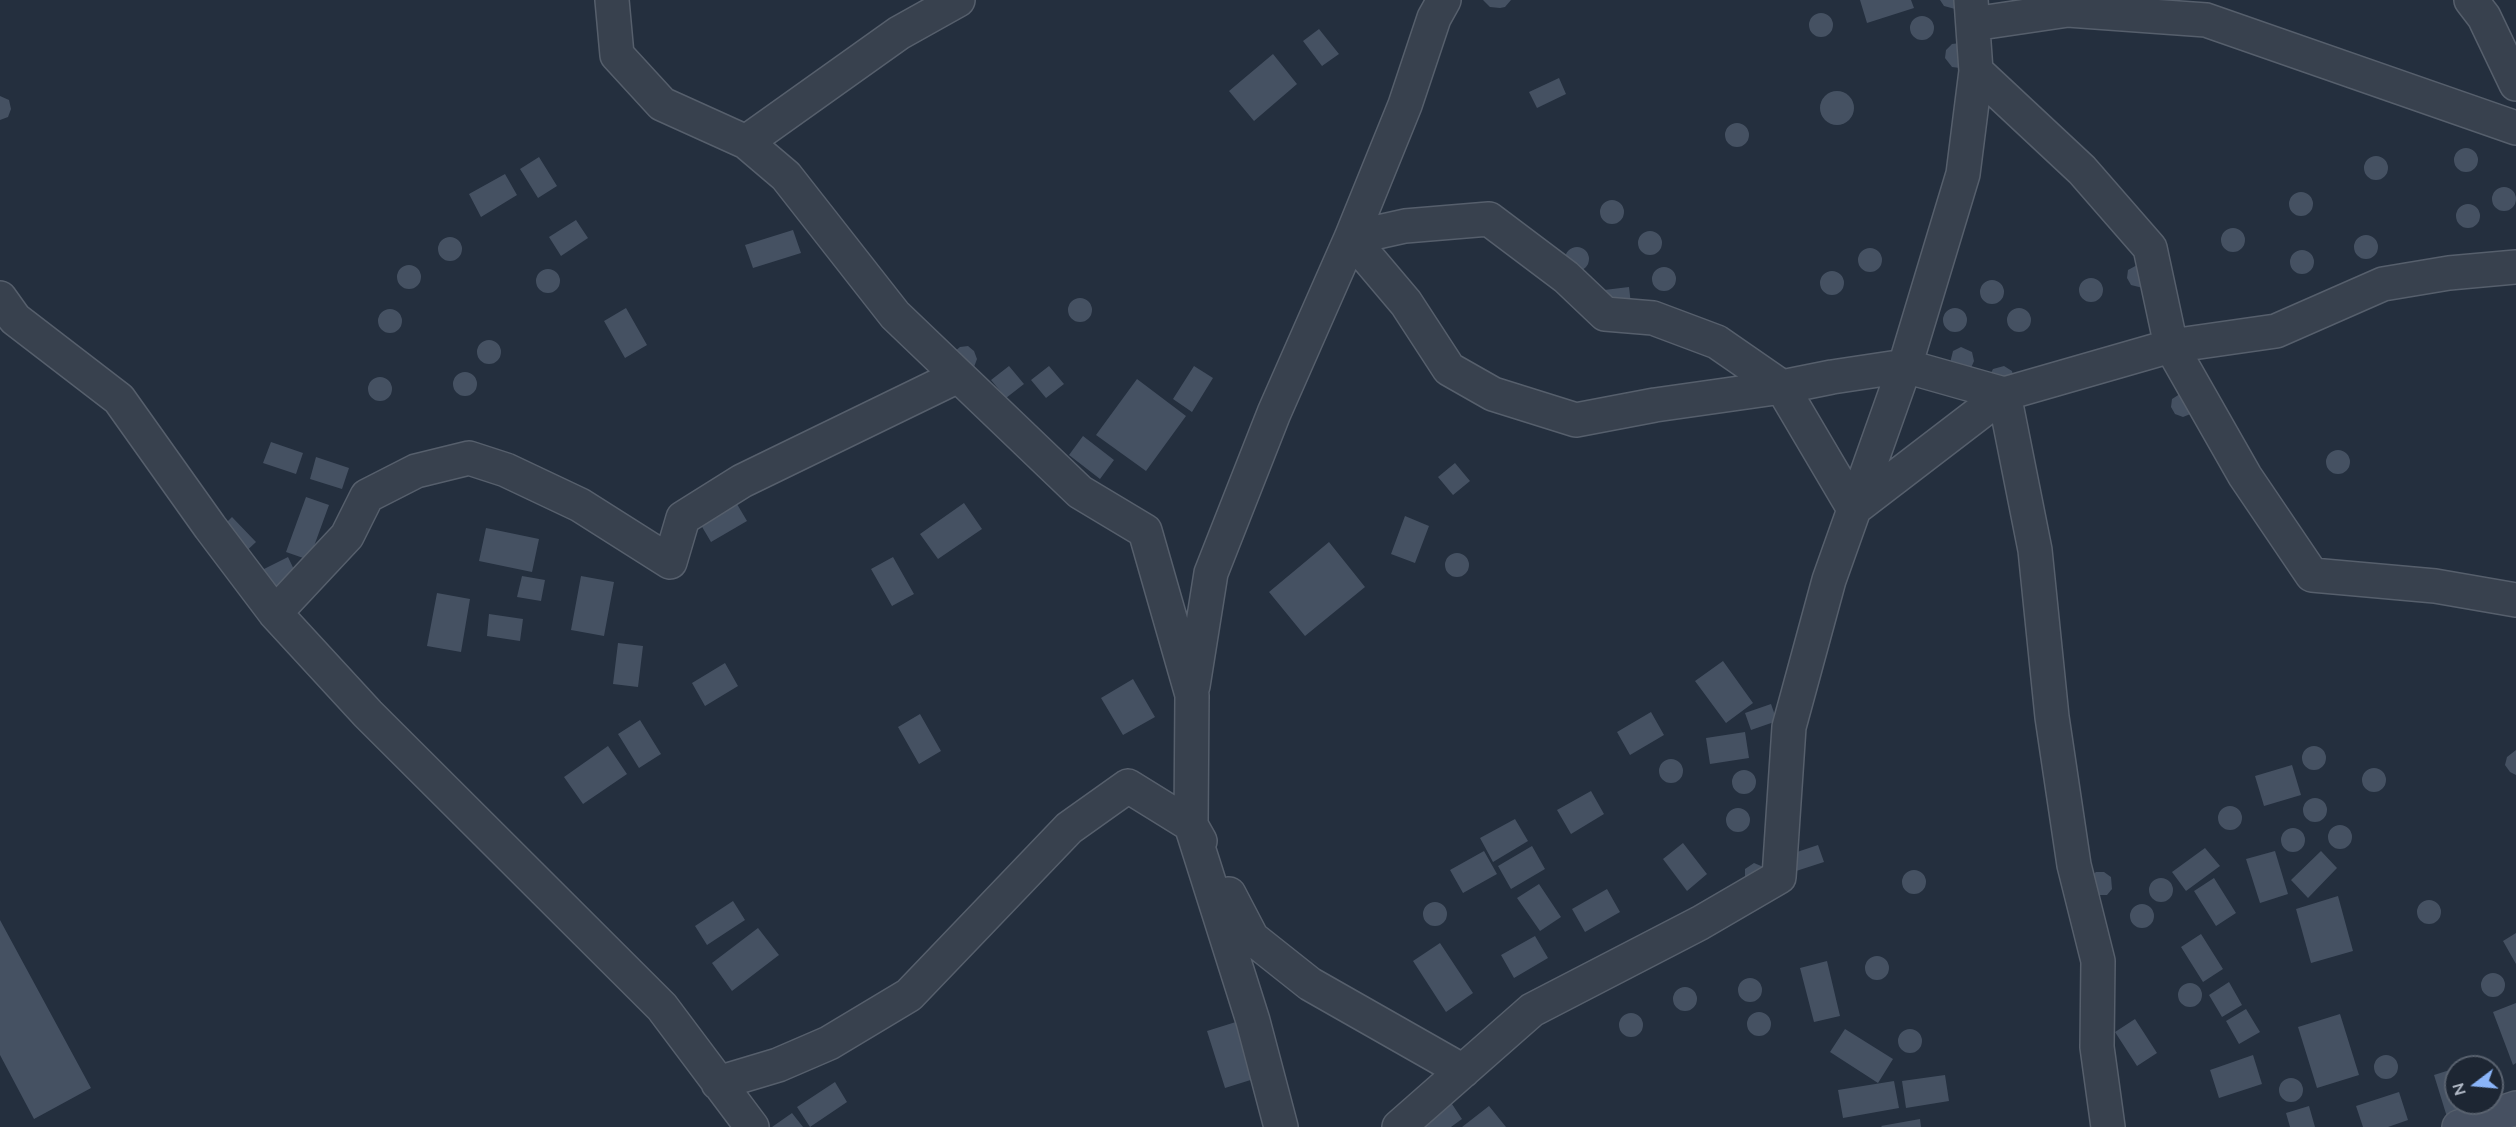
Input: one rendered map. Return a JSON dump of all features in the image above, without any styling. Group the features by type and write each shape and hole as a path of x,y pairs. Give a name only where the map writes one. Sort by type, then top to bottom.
{"main road":[{"path":"2459,1127 2516,1108"}],"street":[{"path":"612,0 617,55 662,104 746,142 786,176 895,315 1080,492 1144,531 1192,695"},
{"path":"746,142 899,33 958,0"},
{"path":"1281,1127 1253,1021 1191,825 1192,695 1211,573 1274,413 1351,238 1404,105 1434,18 1444,0"},
{"path":"2470,0 2484,17 2516,84"},
{"path":"1399,1127 1532,1010 1779,878 1789,727 1829,580 1905,366 1963,174 1976,71 1972,12 2068,10 2206,20 2516,128"},
{"path":"1976,71 2082,170 2150,248 2171,346 2246,476 2312,575 2435,586 2516,600"},
{"path":"1351,238 1405,226 1490,219 1566,277 1605,314 1653,318 1717,342 1782,387 1854,509"},
{"path":"1351,238 1406,303 1449,369 1493,394 1576,420 1655,405 1905,366 2004,394"},
{"path":"1854,509 2004,394 2171,346 2276,331 2383,284 2449,273 2516,267"},
{"path":"0,298 15,319 119,399 210,527 275,613 368,714 662,1007 752,1127"},
{"path":"275,613 347,536 367,496 416,471 469,458 506,470 580,505 670,562 683,518 742,481 958,376"},
{"path":"2004,394 2035,550 2052,717 2074,865 2098,961 2097,1047 2108,1127"},
{"path":"718,1083 778,1065 829,1043 909,995 1069,828 1128,786 1191,825 1252,938 1310,984 1463,1071"}],"building":[{"path":"1483,0 1511,0 1505,7 1500,8 1490,7"},
{"path":"1860,0 1911,0 1914,8 1867,23"},
{"path":"1940,0 1965,0 1955,9 1944,6"},
{"path":"1821,13 1830,16 1833,25 1830,34 1821,37 1812,34 1809,25 1812,16"},
{"path":"1922,16 1931,19 1934,28 1931,37 1922,40 1913,37 1910,28 1913,19"},
{"path":"1319,29 1339,54 1322,66 1303,41"},
{"path":"1960,43 1960,68 1952,67 1945,58 1946,50 1952,44"},
{"path":"1273,54 1297,84 1254,121 1229,91"},
{"path":"1559,78 1566,94 1537,108 1529,92"},
{"path":"1837,91 1849,96 1854,108 1849,120 1837,125 1825,120 1820,108 1825,96"},
{"path":"0,96 9,100 11,109 8,117 0,120"},
{"path":"1737,123 1746,126 1749,135 1746,144 1737,147 1728,144 1725,135 1728,126"},
{"path":"2466,148 2475,151 2478,160 2475,169 2466,172 2457,169 2454,160 2457,151"},
{"path":"2376,156 2385,159 2388,168 2385,177 2376,180 2367,177 2364,168 2367,159"},
{"path":"539,157 557,186 538,198 520,169"},
{"path":"505,174 517,195 481,217 469,194"},
{"path":"2504,187 2513,190 2516,199 2513,208 2504,211 2495,208 2492,199 2495,190"},
{"path":"2301,192 2310,195 2313,204 2310,213 2301,216 2292,213 2289,204 2292,195"},
{"path":"1612,200 1621,203 1624,212 1621,221 1612,224 1603,221 1600,212 1603,203"},
{"path":"2468,204 2477,207 2480,216 2477,225 2468,228 2459,225 2456,216 2459,207"},
{"path":"576,220 588,238 561,256 549,237"},
{"path":"2233,228 2242,231 2245,240 2242,249 2233,252 2224,249 2221,240 2224,231"},
{"path":"793,230 801,253 753,268 745,245"},
{"path":"1650,231 1659,234 1662,243 1659,252 1650,255 1641,252 1638,243 1641,234"},
{"path":"2366,235 2375,238 2378,247 2375,256 2366,259 2357,256 2354,247 2357,238"},
{"path":"450,237 459,240 462,249 459,258 450,261 441,258 438,249 441,240"},
{"path":"1577,247 1585,251 1589,259 1585,267 1577,271 1569,267 1565,259 1569,251"},
{"path":"1870,248 1879,251 1882,260 1879,269 1870,272 1861,269 1858,260 1861,251"},
{"path":"2302,250 2311,253 2314,262 2311,271 2302,274 2293,271 2290,262 2293,253"},
{"path":"2139,264 2143,288 2131,285 2127,278 2128,270"},
{"path":"409,265 418,268 421,277 418,286 409,289 400,286 397,277 400,268"},
{"path":"1664,267 1673,270 1676,279 1673,288 1664,291 1655,288 1652,279 1655,270"},
{"path":"548,269 557,272 560,281 557,290 548,293 539,290 536,281 539,272"},
{"path":"1832,271 1841,274 1844,283 1841,292 1832,295 1823,292 1820,283 1823,274"},
{"path":"2091,278 2100,281 2103,290 2100,299 2091,302 2082,299 2079,290 2082,281"},
{"path":"1992,280 2001,283 2004,292 2001,301 1992,304 1983,301 1980,292 1983,283"},
{"path":"1629,287 1631,304 1599,308 1596,291"},
{"path":"1080,298 1089,301 1092,310 1089,319 1080,322 1071,319 1068,310 1071,301"},
{"path":"626,308 647,345 625,358 604,321"},
{"path":"1955,308 1964,311 1967,320 1964,329 1955,332 1946,329 1943,320 1946,311"},
{"path":"2019,308 2028,311 2031,320 2028,329 2019,332 2010,329 2007,320 2010,311"},
{"path":"390,309 399,312 402,321 399,330 390,333 381,330 378,321 381,312"},
{"path":"489,340 498,343 501,352 498,361 489,364 480,361 477,352 480,343"},
{"path":"968,346 974,351 977,359 974,367 967,370 954,352 960,347"},
{"path":"1961,347 1972,352 1974,361 1971,368 1950,363 1953,351"},
{"path":"1009,366 1024,384 1006,398 991,380"},
{"path":"1049,366 1064,384 1046,398 1031,380"},
{"path":"1194,366 1213,378 1192,412 1173,399"},
{"path":"2004,366 2012,371 2014,379 1989,377 1993,369"},
{"path":"465,372 474,375 477,384 474,393 465,396 456,393 453,384 456,375"},
{"path":"380,377 389,380 392,389 389,398 380,401 371,398 368,389 371,380"},
{"path":"1137,379 1186,416 1146,471 1096,435"},
{"path":"2183,392 2193,413 2183,417 2175,414 2171,407 2172,399"},
{"path":"1083,436 1114,460 1100,479 1069,455"},
{"path":"271,442 303,453 296,474 263,463"},
{"path":"2338,450 2347,453 2350,462 2347,471 2338,474 2329,471 2326,462 2329,453"},
{"path":"316,457 349,468 342,489 310,479"},
{"path":"1455,463 1470,481 1453,495 1438,477"},
{"path":"306,497 329,505 309,560 286,552"},
{"path":"734,499 747,521 711,542 698,520"},
{"path":"964,503 982,529 938,559 920,534"},
{"path":"1405,516 1429,526 1415,563 1391,554"},
{"path":"232,517 256,542 240,557 216,533"},
{"path":"486,528 539,539 532,572 479,561"},
{"path":"1329,542 1365,587 1305,636 1269,592"},
{"path":"1457,553 1466,556 1469,565 1466,574 1457,577 1448,574 1445,565 1448,556"},
{"path":"288,557 298,578 267,592 258,572"},
{"path":"893,557 914,594 892,606 871,569"},
{"path":"522,576 545,580 541,601 517,597"},
{"path":"581,576 614,582 604,636 571,630"},
{"path":"437,593 470,599 461,652 427,646"},
{"path":"489,614 523,619 520,641 487,636"},
{"path":"618,643 643,646 638,687 613,684"},
{"path":"1723,661 1753,703 1726,723 1695,681"},
{"path":"725,663 738,686 705,706 692,683"},
{"path":"1133,679 1155,717 1123,735 1101,698"},
{"path":"1771,704 1777,721 1751,730 1745,713"},
{"path":"1651,712 1664,735 1630,755 1617,732"},
{"path":"920,714 941,751 919,764 898,727"},
{"path":"640,720 661,754 639,768 618,734"},
{"path":"1745,732 1749,758 1710,764 1706,738"},
{"path":"608,746 627,774 583,804 564,777"},
{"path":"2314,746 2323,749 2326,758 2323,767 2314,770 2305,767 2302,758 2305,749"},
{"path":"2516,750 2516,775 2510,772 2505,765 2507,757"},
{"path":"1671,759 1680,762 1683,771 1680,780 1671,783 1662,780 1659,771 1662,762"},
{"path":"2292,765 2301,795 2264,806 2255,776"},
{"path":"2374,768 2383,771 2386,780 2383,789 2374,792 2365,789 2362,780 2365,771"},
{"path":"1744,770 1753,773 1756,782 1753,791 1744,794 1735,791 1732,782 1735,773"},
{"path":"1591,791 1604,814 1571,834 1557,810"},
{"path":"2315,798 2324,801 2327,810 2324,819 2315,822 2306,819 2303,810 2306,801"},
{"path":"2230,806 2239,809 2242,818 2239,827 2230,830 2221,827 2218,818 2221,809"},
{"path":"1738,808 1747,811 1750,820 1747,829 1738,832 1729,829 1726,820 1729,811"},
{"path":"1515,819 1528,841 1493,862 1480,838"},
{"path":"2340,825 2349,828 2352,837 2349,846 2340,849 2331,846 2328,837 2331,828"},
{"path":"2293,828 2302,831 2305,840 2302,849 2293,852 2284,849 2281,840 2284,831"},
{"path":"1683,843 1707,874 1687,891 1663,859"},
{"path":"1818,845 1824,862 1790,873 1785,856"},
{"path":"1532,846 1545,869 1511,889 1498,866"},
{"path":"2205,848 2220,866 2186,891 2172,872"},
{"path":"1484,851 1497,874 1463,893 1450,870"},
{"path":"2275,851 2288,894 2260,903 2246,859"},
{"path":"2321,851 2337,868 2308,898 2291,880"},
{"path":"1754,863 1766,868 1745,882 1745,869"},
{"path":"1914,870 1923,873 1926,882 1923,891 1914,894 1905,891 1902,882 1905,873"},
{"path":"2096,872 2104,872 2111,877 2112,889 2107,895 2096,895 2092,875"},
{"path":"2161,878 2170,881 2173,890 2170,899 2161,902 2152,899 2149,890 2152,881"},
{"path":"2214,878 2236,913 2216,926 2194,891"},
{"path":"1539,884 1561,917 1540,931 1517,898"},
{"path":"1607,889 1620,912 1585,932 1572,909"},
{"path":"2338,896 2353,951 2311,963 2296,909"},
{"path":"2429,900 2438,903 2441,912 2438,921 2429,924 2420,921 2417,912 2420,903"},
{"path":"733,901 745,920 707,945 695,926"},
{"path":"1435,902 1444,905 1447,914 1444,923 1435,926 1426,923 1423,914 1426,905"},
{"path":"2142,904 2151,907 2154,916 2151,925 2142,928 2133,925 2130,916 2133,907"},
{"path":"0,920 91,1088 34,1119 0,1055"},
{"path":"758,928 779,955 732,991 712,963"},
{"path":"2516,933 2516,964 2503,941"},
{"path":"2201,934 2223,969 2203,982 2181,947"},
{"path":"1535,936 1548,958 1514,978 1501,955"},
{"path":"1440,943 1473,993 1446,1012 1413,961"},
{"path":"1877,956 1886,959 1889,968 1886,977 1877,980 1868,977 1865,968 1868,959"},
{"path":"1827,961 1840,1016 1814,1022 1800,968"},
{"path":"2493,973 2502,976 2505,985 2502,994 2493,997 2484,994 2481,985 2484,976"},
{"path":"1750,978 1759,981 1762,990 1759,999 1750,1002 1741,999 1738,990 1741,981"},
{"path":"2229,982 2242,1005 2222,1017 2209,995"},
{"path":"2190,983 2199,986 2202,995 2199,1004 2190,1007 2181,1004 2178,995 2181,986"},
{"path":"1685,987 1694,990 1697,999 1694,1008 1685,1011 1676,1008 1673,999 1676,990"},
{"path":"2516,1003 2516,1063 2513,1065 2493,1012"},
{"path":"2246,1009 2260,1032 2239,1044 2226,1021"},
{"path":"1759,1012 1768,1015 1771,1024 1768,1033 1759,1036 1750,1033 1747,1024 1750,1015"},
{"path":"1631,1013 1640,1016 1643,1025 1640,1034 1631,1037 1622,1034 1619,1025 1622,1016"},
{"path":"2340,1014 2359,1075 2317,1088 2298,1027"},
{"path":"2135,1019 2157,1053 2137,1066 2115,1032"},
{"path":"1239,1021 1257,1078 1225,1088 1207,1031"},
{"path":"1845,1029 1893,1059 1878,1083 1830,1052"},
{"path":"1910,1029 1919,1032 1922,1041 1919,1050 1910,1053 1901,1050 1898,1041 1901,1032"},
{"path":"2253,1055 2262,1084 2219,1098 2210,1070"},
{"path":"2386,1055 2395,1058 2398,1067 2395,1076 2386,1079 2377,1076 2374,1067 2377,1058"},
{"path":"2444,1072 2444,1107 2434,1075"},
{"path":"1945,1075 1949,1101 1906,1108 1902,1081"},
{"path":"2291,1078 2300,1081 2303,1090 2300,1099 2291,1102 2282,1099 2279,1090 2282,1081"},
{"path":"1894,1081 1899,1108 1843,1118 1838,1090"},
{"path":"835,1082 847,1102 810,1127 797,1107"},
{"path":"2399,1092 2408,1120 2388,1127 2363,1127 2356,1106"},
{"path":"1450,1101 1462,1119 1451,1127 1410,1127"},
{"path":"1489,1106 1506,1127 1462,1127"},
{"path":"2309,1106 2315,1127 2290,1127 2286,1113"},
{"path":"792,1113 803,1127 772,1127"},
{"path":"1920,1119 1921,1127 1881,1126"}]}
